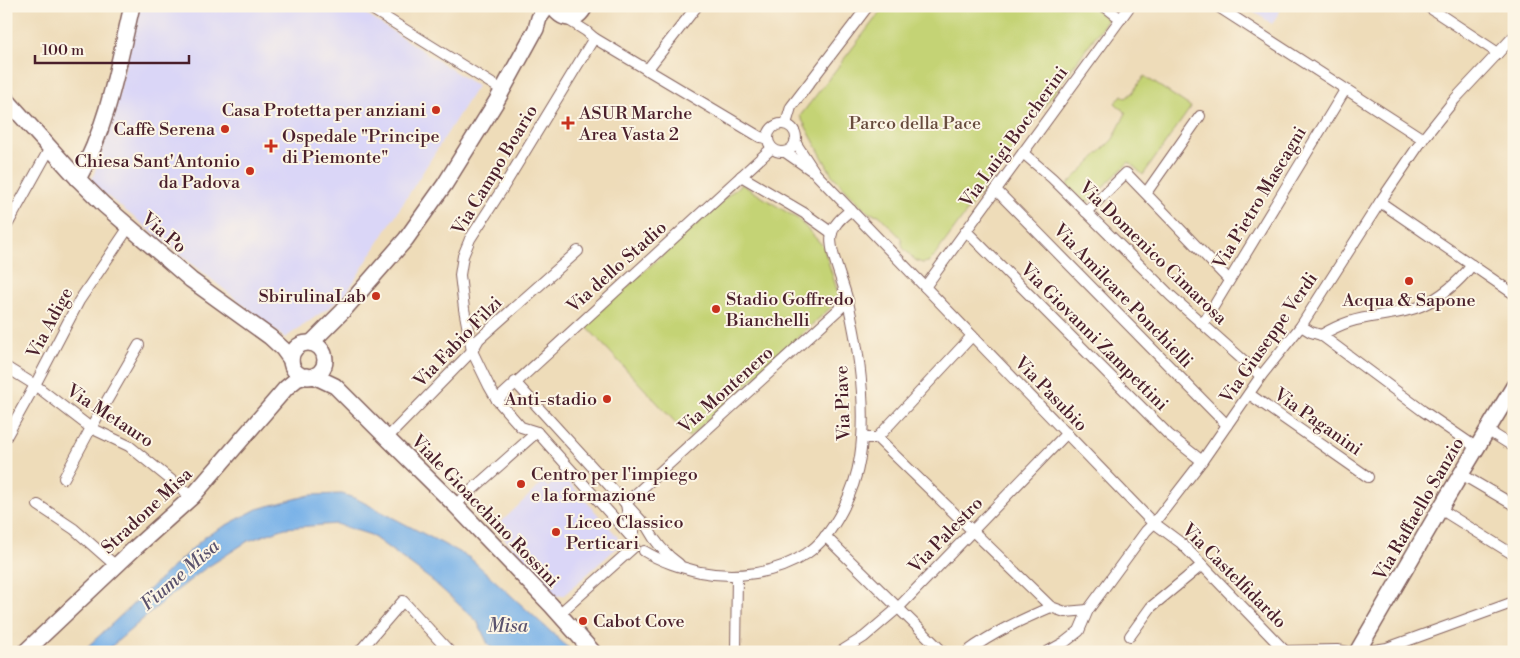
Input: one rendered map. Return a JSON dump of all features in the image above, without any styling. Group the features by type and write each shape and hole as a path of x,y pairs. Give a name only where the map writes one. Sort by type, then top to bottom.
{"street":[{"path":"78,179 99,135 108,108 132,6"},
{"path":"367,6 502,90"},
{"path":"647,70 697,6"},
{"path":"786,124 791,106 868,6"},
{"path":"1104,6 1120,19"},
{"name":"Via Luigi Boccherini","path":"925,287 1130,6"},
{"path":"1217,6 1423,140"},
{"path":"1427,6 1498,53"},
{"path":"343,311 330,338 321,371 310,376 298,373 292,363 294,351 306,344 343,311 412,231 445,184 502,90 536,29 571,10 586,31 594,38 770,143 780,152 785,152 816,174"},
{"name":"Via Giuseppe Verdi","path":"1047,652 1065,642 1079,631 1088,610 1202,461 1261,376 1300,326 1380,202 1423,140 1455,99 1514,36"},
{"name":"Via Campo Boario","path":"536,432 521,427 496,400 472,351 460,276 463,256 470,239 594,38"},
{"name":"Via Pietro Mascagni","path":"1202,324 1345,90"},
{"name":"Via Po","path":"6,99 78,179 129,227 191,280 270,337 284,349 292,363"},
{"path":"1146,193 1200,116"},
{"path":"770,143 769,134 774,127 782,124 790,126 795,133 795,142 792,148 785,152"},
{"path":"795,142 816,174"},
{"name":"Via dello Stadio","path":"496,400 741,176 770,143"},
{"path":"6,227 50,148"},
{"name":"Via Domenico Cimarosa","path":"1023,153 1052,178 1171,296 1261,376"},
{"path":"1086,212 1126,173 1229,280"},
{"name":"Via Pasubio","path":"816,174 1154,523"},
{"path":"741,176 804,213 832,233 837,223 851,210"},
{"name":"Via Amilcare Ponchielli","path":"996,190 1227,425"},
{"path":"1380,202 1514,294"},
{"name":"Via Adige","path":"6,437 79,300 129,227"},
{"name":"Via Giovanni Zampettini","path":"966,231 1169,436 1202,461"},
{"name":"Via Piave","path":"644,551 668,564 686,569 737,575 754,573 781,567 807,554 825,536 842,511 852,488 860,459 863,416 858,358 848,301 831,244 832,233"},
{"name":"Via Fabio Filzi","path":"388,438 472,351 479,339 578,251"},
{"path":"1321,335 1350,321 1396,314 1420,306 1444,293 1461,279 1472,266"},
{"name":"Via Montenero","path":"626,503 848,301"},
{"path":"1300,326 1321,335 1477,448"},
{"path":"877,438 972,336"},
{"name":"Via Po","path":"270,337 287,342 306,344"},
{"path":"306,344 320,347 325,359"},
{"path":"64,478 139,345"},
{"name":"Viale Gioacchino Rossini","path":"325,359 348,400"},
{"name":"Stradone Misa","path":"286,388 292,363"},
{"name":"Via Metauro","path":"6,367 35,385 91,428 129,446 192,497"},
{"name":"Viale Gioacchino Rossini","path":"310,376 335,386 455,505 593,652"},
{"name":"Stradone Misa","path":"25,652 192,497 286,388 297,379 310,376"},
{"path":"515,382 626,503 672,559 686,569"},
{"name":"Via Raffaello Sanzio","path":"1357,652 1514,386"},
{"name":"Via Paganini","path":"1249,394 1368,477"},
{"path":"1487,430 1514,447"},
{"path":"455,505 536,432 633,539"},
{"name":"Via Palestro","path":"840,652 864,637 898,608 1067,433"},
{"path":"862,438 877,438 1051,607 1065,612 1088,610"},
{"path":"1461,474 1514,505"},
{"path":"626,503 633,539 638,550 644,551 652,544 652,535"},
{"path":"38,505 74,529 116,566"},
{"path":"1440,509 1514,555"},
{"name":"Via Castelfidardo","path":"1154,523 1182,543 1285,651 1337,650 1350,652"},
{"path":"559,614 633,539 640,529 644,529 652,535"},
{"path":"825,536 943,652"},
{"path":"1130,636 1151,607 1202,566"},
{"path":"736,652 737,575"},
{"path":"359,652 403,602 450,652"},
{"path":"1363,652 1386,648 1514,602"},
{"path":"967,652 976,644 1051,607"}],"shaded area":[{"name":"Ospedale \"Principe di Piemonte\"","path":"139,6 353,6 477,86 344,297 285,338 91,183 115,110"},
{"path":"1246,6 1283,6 1272,24"},
{"name":"Liceo Classico Perticari","path":"562,474 617,536 620,545 564,595 555,596 495,528 543,482 548,487"}],"green space":[{"name":"Parco della Pace","path":"885,6 1091,6 1108,19 929,262 922,263 915,260 903,248 901,238 879,215 869,213 832,175 800,116"},
{"path":"1144,76 1191,107 1143,175 1129,162 1086,204 1067,185 1113,139 1126,113 1115,103 1122,95 1126,98 1133,92"},
{"name":"Stadio Goffredo Bianchelli","path":"741,184 798,219 823,246 840,299 689,437 585,325"}],"water":[{"name":"Misa","path":"342,494 357,499 470,558 573,652 496,652 488,644 477,621 434,582 371,535 336,524 285,528 248,541 203,570 166,599 105,652 87,652 84,650 206,536 257,509 310,495"}],"place":[{"name":"Casa Protetta per anziani","path":"436,110"},
{"name":"ASUR Marche Area Vasta 2","path":"568,123"},
{"name":"Caffè Serena","path":"225,129"},
{"name":"Ospedale \"Principe di Piemonte\"","path":"271,146"},
{"name":"Chiesa Sant'Antonio da Padova","path":"250,171"},
{"name":"Acqua & Sapone","path":"1409,281"},
{"name":"SbirulinaLab","path":"376,296"},
{"name":"Stadio Goffredo Bianchelli","path":"716,309"},
{"name":"Anti-stadio","path":"607,399"},
{"name":"Centro per l'impiego e la formazione","path":"521,484"},
{"name":"Liceo Classico Perticari","path":"556,532"},
{"name":"Cabot Cove","path":"583,621"}],"water label":[{"name":"Fiume Misa","path":"180,575"}]}
